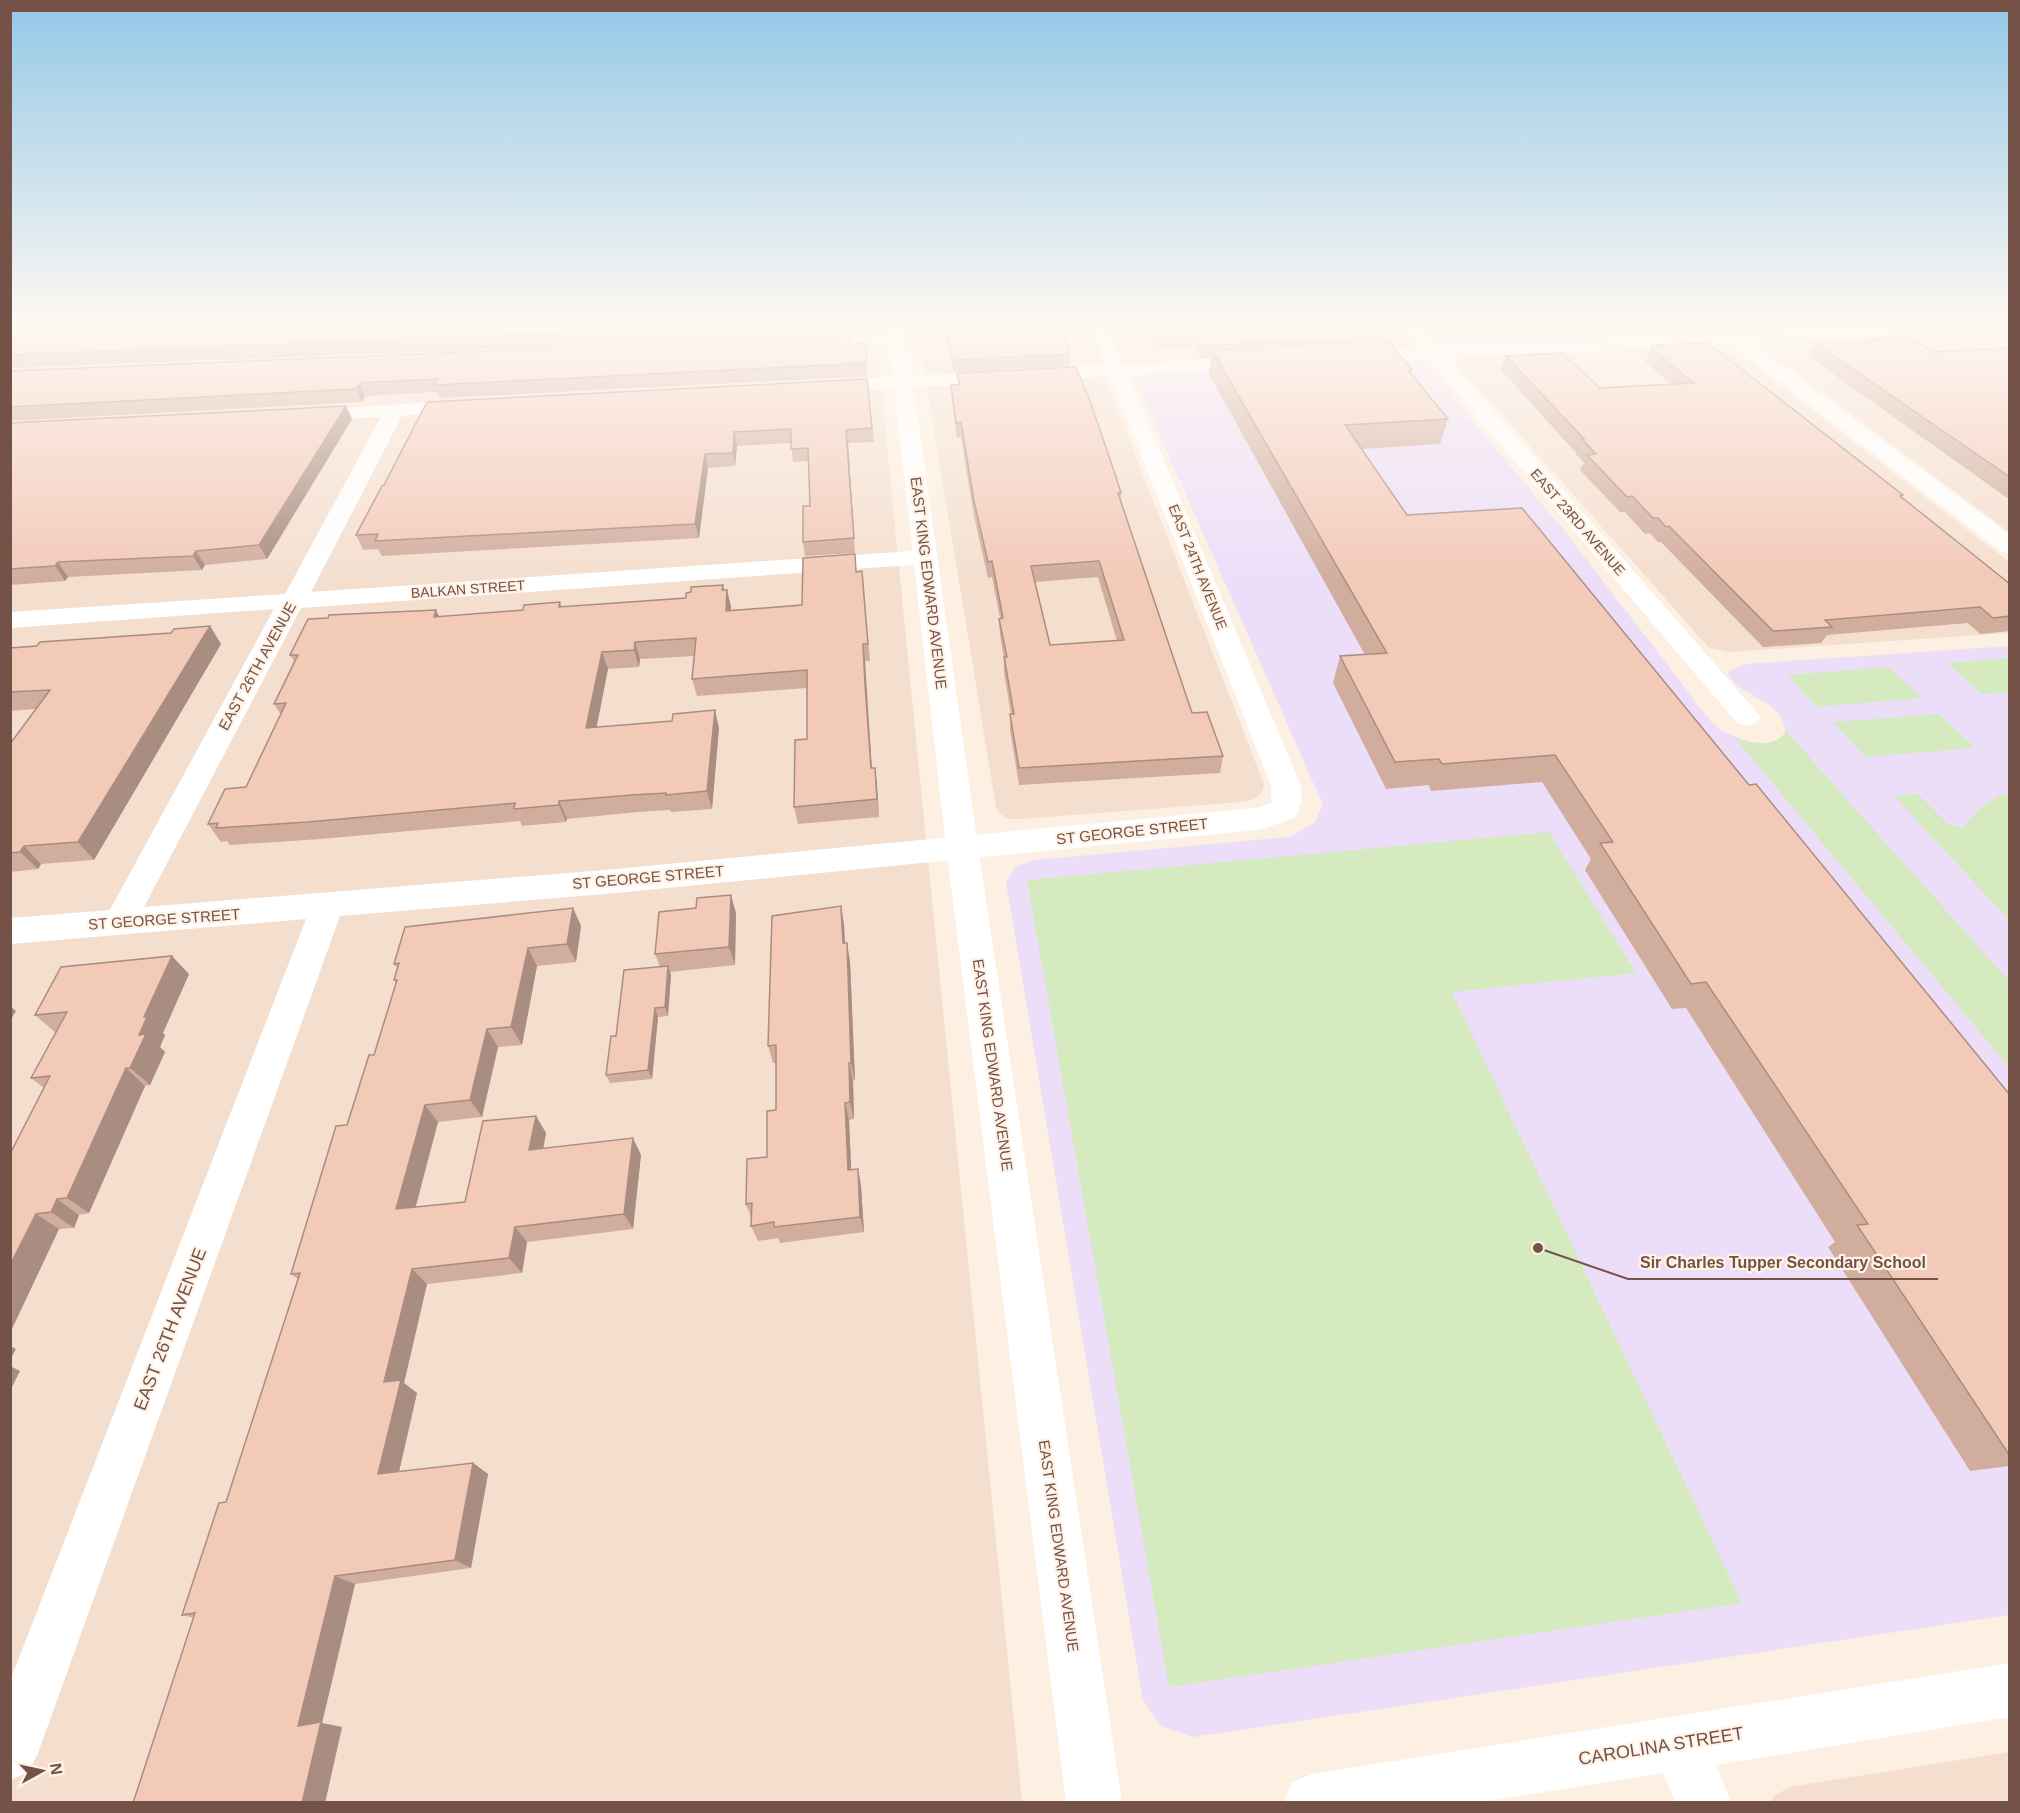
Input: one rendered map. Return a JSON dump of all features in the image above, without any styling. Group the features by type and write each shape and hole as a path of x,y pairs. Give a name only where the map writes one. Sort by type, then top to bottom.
{"street":[{"path":"279,416 383,411"},
{"name":"EAST 26TH AVENUE","path":"120,922 292,601 306,580 395,411"},
{"name":"EAST KING EDWARD AVENUE","path":"907,411 962,847 1094,1803"},
{"name":"EAST 24TH AVENUE","path":"1135,411 1286,786 1287,800 1284,810"},
{"name":"EAST 23RD AVENUE","path":"1482,411 1747,717"},
{"path":"1830,411 2010,547"},
{"name":"BALKAN STREET","path":"10,620 926,557"},
{"name":"ST GEORGE STREET","path":"10,932 628,880 1259,819 1284,810"},
{"name":"EAST 26TH AVENUE","path":"10,1753 328,905"},
{"name":"CAROLINA STREET","path":"1312,1803 2010,1690"},
{"path":"1679,1743 1703,1803"}],"shaded area":[{"path":"11,411 883,411 1022,1802 11,1802"},
{"path":"931,411 1118,411 1264,784 1262,793 1252,800 1241,802 1022,819 1009,819 1000,814 996,807"},
{"path":"1149,411 1464,411 1559,524 1713,724 1722,731 1749,742 1774,742 1782,738 1786,732 1781,716 1771,706 1738,687 1728,675 1730,670 1747,664 2009,646 2009,1615 1193,1737 1161,1726 1143,1700 1006,882 1015,867 1034,860 1289,837 1315,822 1323,805"},
{"path":"1499,411 1813,411 2009,562 2009,633 1729,652 1709,648"},
{"path":"1847,411 2009,411 2009,532"},
{"path":"2009,1752 2009,1802 1772,1802 1773,1797 1789,1787"}],"green space":[{"path":"2009,658 2009,692 1982,694 1947,663"},
{"path":"1889,667 1922,698 1817,707 1787,675"},
{"path":"1939,714 1975,748 1865,757 1833,722"},
{"path":"1786,731 2009,981 2009,1067 1735,738 1763,743 1776,740"},
{"path":"2010,792 2009,920 1894,796 1918,794 1948,824 1963,828 1983,806"},
{"path":"1549,832 1636,973 1452,992 1742,1603 1169,1687 1027,880"}],"building":[{"path":"255,411 343,411 259,545 196,551 193,556 58,562 55,566 10,569 10,423"},
{"path":"423,411 870,411 872,428 846,430 854,538 803,542 803,506 810,506 808,448 791,449 791,429 734,432 733,453 705,454 695,524 375,541 378,534 356,535"},
{"path":"954,411 1093,411 1121,493 1118,493 1192,713 1207,712 1223,756 1019,768 1010,714 1014,714 1004,657 1007,657 999,619 1003,618 992,561 988,562 974,501 961,422 956,423","holes":["1099,561 1124,640 1050,645 1031,566"]},
{"path":"1247,411 1441,411 1448,419 1345,425 1407,515 1522,508 1749,785 1756,784 2010,1095 2010,1456 1857,1225 1868,1224 1706,982 1691,984 1600,843 1613,842 1555,755 1442,764 1439,759 1395,762 1340,656 1387,653"},
{"path":"1557,411 1795,411 1903,495 1900,496 2010,584 2010,616 1993,618 1980,607 1825,620 1832,627 1773,631 1669,526 1666,527 1658,518 1653,518 1632,496 1627,497 1587,455 1596,454 1582,439 1584,439"},
{"path":"1913,411 2010,411 2010,477"},
{"path":"855,554 856,572 862,571 868,644 863,644 865,684 871,768 875,768 877,799 794,807 795,740 807,739 807,670 692,679 696,638 635,642 634,650 602,652 586,728 672,721 673,714 715,710 707,791 559,801 559,805 514,809 515,803 308,822 216,828 218,823 208,824 225,789 246,787 286,703 274,704 298,655 290,655 308,619 328,618 329,615 436,610 434,617 523,610 524,605 560,602 559,607 686,598 686,593 691,592 691,587 723,585 722,590 727,590 726,611 802,605 803,558"},
{"path":"210,626 78,842 24,846 20,852 10,853 10,744 50,690 10,692 10,648 37,646 40,642 171,633 174,629"},
{"path":"731,895 729,947 655,954 659,912 696,908 697,898"},
{"path":"841,906 843,943 847,943 851,1063 849,1063 850,1102 845,1103 848,1170 858,1169 860,1217 774,1227 774,1222 751,1226 752,1203 746,1204 747,1159 767,1157 767,1111 776,1110 776,1045 768,1046 772,916"},
{"path":"573,908 567,944 528,948 511,1027 487,1029 470,1100 425,1105 396,1209 465,1202 483,1121 536,1116 529,1150 633,1138 624,1214 515,1227 509,1258 412,1269 384,1382 401,1380 378,1474 473,1463 455,1560 335,1576 298,1726 321,1722 302,1803 133,1803 195,1613 182,1615 219,1503 226,1502 300,1273 291,1274 336,1126 347,1125 369,1055 374,1055 397,980 394,980 399,963 394,964 405,927"},
{"path":"172,956 144,1017 147,1017 139,1035 146,1034 130,1068 126,1068 67,1198 57,1199 51,1212 36,1214 10,1265 10,1154 50,1076 31,1078 67,1012 35,1015 61,967"},
{"path":"668,966 665,1007 655,1008 648,1070 606,1075 611,1036 616,1036 624,970"}],"place":[{"name":"Sir Charles Tupper Secondary School","path":"1538,1248"}]}
